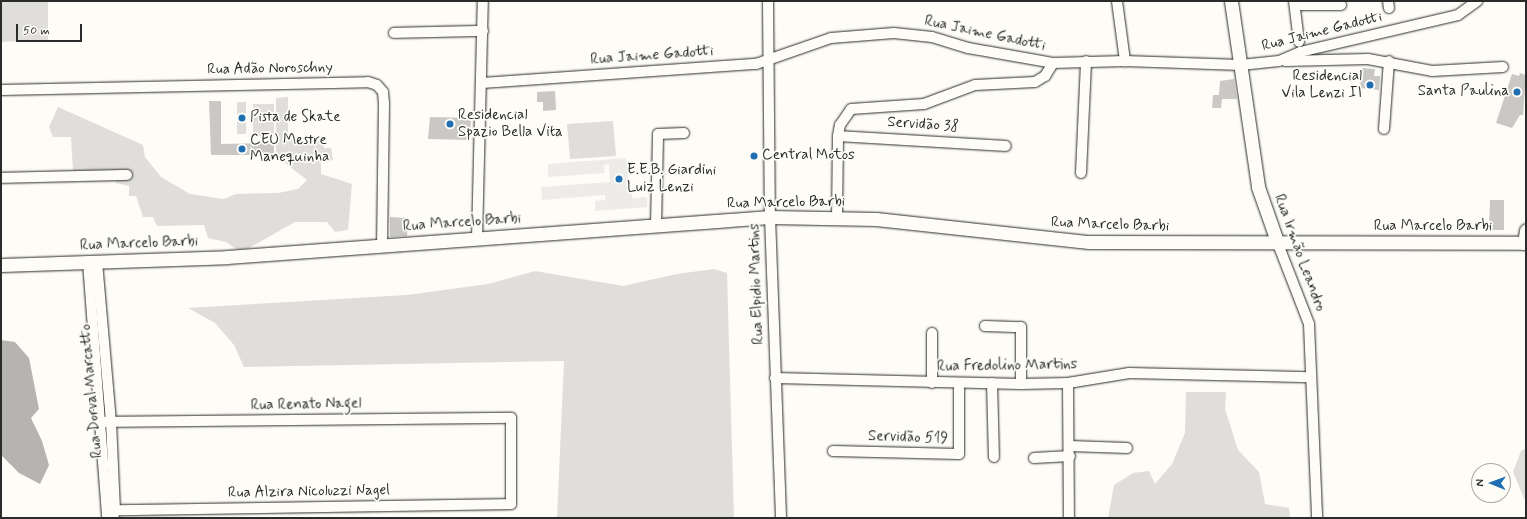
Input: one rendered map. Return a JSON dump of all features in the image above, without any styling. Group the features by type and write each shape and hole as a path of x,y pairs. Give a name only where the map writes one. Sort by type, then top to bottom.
{"street":[{"path":"477,239 483,1"},
{"name":"Rua Elpidio Martins","path":"768,1 770,217 781,518"},
{"path":"1117,1 1125,62"},
{"name":"Rua Irmão Leandro","path":"1231,1 1258,187 1278,244 1307,318 1317,518"},
{"name":"Rua Jaime Gadotti","path":"482,83 768,61 832,38 894,33 932,37 968,48 1053,63 1125,62 1241,65 1279,61 1300,52 1458,15 1477,1"},
{"path":"1299,42 1295,3 1341,5"},
{"path":"394,34 483,31"},
{"path":"1279,61 1389,61 1432,71 1503,67"},
{"path":"1384,129 1389,61"},
{"path":"1081,173 1086,62"},
{"path":"837,218 838,136 845,114 858,106 924,104 975,85 1035,82 1045,76 1053,63"},
{"name":"Rua Adão Noroschny","path":"1,90 368,82 377,85 383,92 384,104 382,245"},
{"path":"656,225 658,134 684,133"},
{"name":"Servidão 38","path":"838,136 1006,146"},
{"path":"1,178 127,175"},
{"name":"Rua Marcelo Barbi","path":"1,265 92,262 382,245 770,217 876,219 1072,241 1278,244 1525,240"},
{"name":"Rua Dorval Marcatto","path":"92,262 106,422 111,514"},
{"path":"985,326 1021,327 1021,384"},
{"path":"932,333 932,383"},
{"name":"Rua Fredolino Martins","path":"775,378 1021,384 1068,383 1129,373 1311,377"},
{"name":"Servidão 519","path":"833,451 959,454 959,383"},
{"path":"992,383 994,457"},
{"path":"1068,383 1070,451 1068,518"},
{"name":"Rua Renato Nagel","path":"106,422 511,418 511,504"},
{"path":"1034,458 1070,451 1127,448"},
{"name":"Rua Alzira Nicoluzzi Nagel","path":"111,514 511,504"}],"shaded area":[{"path":"1,1 48,1 48,40 1,42"},
{"path":"288,97 288,137 324,138 324,148 331,148 333,160 321,162 321,174 352,184 348,230 335,232 327,222 295,222 249,248 238,250 226,242 208,238 204,225 157,226 153,217 143,217 136,196 129,196 129,186 116,183 115,172 73,171 71,137 53,137 49,127 58,107 143,145 145,157 161,177 190,194 224,199 236,194 278,193 298,189 307,180 276,156 276,98"},
{"name":"Pista de Skate","path":"237,102 246,102 246,134 237,134"},
{"path":"253,104 274,104 274,136 253,136"},
{"path":"613,121 616,156 570,159 567,124"},
{"name":"E.E.B. Giardini Luiz Lenzi","path":"626,158 629,192 632,191 632,198 647,197 647,207 595,211 595,201 605,200 605,195 542,200 541,187 610,182 609,164 604,165 605,173 548,177 548,164"},
{"path":"714,269 727,273 734,518 557,518 564,361 244,367 234,345 215,323 188,308 407,295 488,284 535,271 623,286 677,274"},
{"path":"1,340 15,342 29,358 39,409 31,418 42,441 49,465 40,484 19,473 1,455"},
{"path":"1186,392 1226,392 1225,409 1238,450 1259,472 1265,504 1289,508 1290,518 1108,518 1114,485 1133,473 1149,471 1155,484 1172,464 1185,433"},
{"path":"1526,448 1526,503 1513,472 1521,451"}],"building":[{"path":"1362,68 1375,69 1374,76 1380,76 1379,90 1360,88"},
{"name":"Santa Paulina","path":"1520,73 1526,75 1523,115 1520,115 1512,128 1496,123 1512,74 1519,76"},
{"path":"1234,79 1237,99 1222,99 1221,108 1212,108 1213,95 1219,95 1220,81"},
{"path":"555,91 556,110 543,111 543,102 537,102 537,92"},
{"path":"209,101 221,101 221,144 274,143 274,155 211,155"},
{"name":"Residencial Spazio Bella Vita","path":"430,117 471,118 470,140 428,139"},
{"path":"1490,200 1504,200 1504,230 1489,230"},
{"path":"390,217 408,218 407,236 390,237"}],"place":[{"name":"Residencial Vila Lenzi II","path":"1370,85"},
{"name":"Santa Paulina","path":"1517,92"},
{"name":"Pista de Skate","path":"242,118"},
{"name":"Residencial Spazio Bella Vita","path":"450,124"},
{"name":"CEU Mestre Manequinha","path":"242,149"},
{"name":"Central Motos","path":"754,156"},
{"name":"E.E.B. Giardini Luiz Lenzi","path":"619,179"}]}
